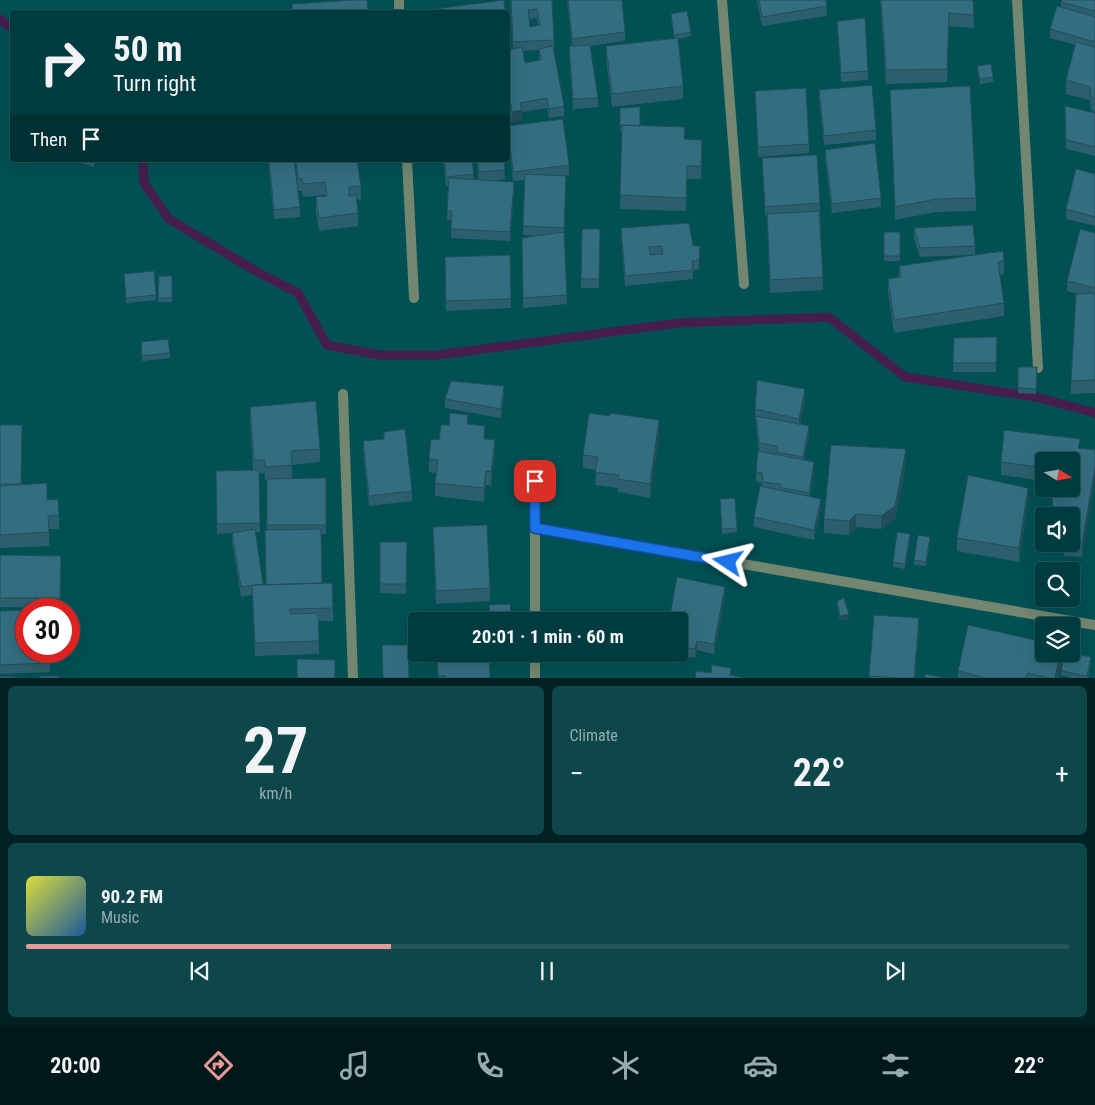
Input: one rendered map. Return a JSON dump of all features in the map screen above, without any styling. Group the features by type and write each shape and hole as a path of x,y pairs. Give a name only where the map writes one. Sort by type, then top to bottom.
{"street":[{"path":"722,0 744,284"},
{"path":"1017,0 1038,368"},
{"path":"407,162 414,298"},
{"path":"343,394 353,678"},
{"path":"535,481 535,612"},
{"path":"535,528 1095,625"},
{"path":"535,662 535,678"}],"building":[{"path":"367,0 368,10 293,10 292,4"},
{"path":"504,0 505,10 434,10"},
{"path":"511,0 552,0 554,40 513,42","holes":["537,9 540,25 530,27 528,10"]},
{"path":"568,0 622,0 625,32 572,39"},
{"path":"759,0 826,0 827,6 762,17"},
{"path":"881,0 973,0 974,15 949,13 947,69 886,70"},
{"path":"1061,0 1095,0 1095,11 1061,2"},
{"path":"1057,6 1095,17 1095,42 1050,29"},
{"path":"687,11 691,32 674,35 671,14"},
{"path":"865,18 868,71 841,73 837,21"},
{"path":"678,38 683,86 612,94 606,46"},
{"path":"1076,42 1095,47 1095,98 1091,97 1090,87 1066,80"},
{"path":"590,45 598,98 573,99 569,46"},
{"path":"553,46 564,106 549,109 547,98 520,103 522,110 512,112 510,99 510,50 522,47 525,63 541,60 539,49"},
{"path":"991,64 993,77 980,79 977,66"},
{"path":"872,85 876,130 824,136 819,90"},
{"path":"970,86 976,198 936,199 895,207 890,90"},
{"path":"806,88 809,144 758,147 755,91"},
{"path":"1065,106 1095,113 1095,147 1066,140"},
{"path":"640,107 640,126 622,125 620,127 620,108"},
{"path":"563,119 569,165 513,172 510,126"},
{"path":"622,125 685,127 684,139 702,140 701,166 687,166 686,198 620,195"},
{"path":"875,143 881,198 832,204 825,150"},
{"path":"817,155 820,203 765,207 762,158"},
{"path":"269,162 294,162 300,207 274,210"},
{"path":"296,162 357,162 361,186 349,187 349,196 356,195 358,213 319,218 316,197 327,196 325,182 303,184 302,178 298,178"},
{"path":"444,162 472,162 474,174 446,177"},
{"path":"477,162 504,162 505,170 479,172"},
{"path":"1076,169 1095,174 1095,217 1066,209"},
{"path":"525,174 566,176 564,228 523,226"},
{"path":"449,178 514,182 510,232 451,229 452,211 447,211"},
{"path":"819,211 823,277 770,280 767,214"},
{"path":"689,223 693,246 700,246 699,260 692,261 693,270 625,276 621,228","holes":["662,246 663,254 650,255 649,247"]},
{"path":"973,225 975,246 920,248 914,228"},
{"path":"582,229 600,229 599,279 581,279"},
{"path":"1080,229 1095,233 1095,288 1067,281"},
{"path":"564,232 567,295 523,298 522,238"},
{"path":"884,232 900,232 900,256 884,256"},
{"path":"1003,251 1004,261 998,262 1004,303 894,320 888,279 901,277 899,266"},
{"path":"510,255 511,299 446,301 445,257"},
{"path":"154,271 156,295 126,298 124,274"},
{"path":"159,276 172,276 172,298 158,298"},
{"path":"1095,293 1095,380 1071,381 1076,294"},
{"path":"997,337 996,363 953,363 954,338"},
{"path":"168,339 170,353 142,356 141,342"},
{"path":"1018,367 1037,367 1036,389 1018,388"},
{"path":"757,380 805,389 799,419 755,409"},
{"path":"451,381 504,386 501,409 445,399"},
{"path":"316,401 320,449 291,451 292,465 265,467 265,460 254,460 250,407"},
{"path":"450,413 468,415 467,424 485,426 484,439 495,440 491,472 486,471 484,488 435,483 438,460 429,459 431,439 439,440 441,425 449,425"},
{"path":"589,413 610,416 610,413 659,420 650,484 618,479 619,475 595,472 598,457 583,455"},
{"path":"756,416 809,426 803,457 777,452 777,446 759,443"},
{"path":"0,425 22,425 21,484 0,484"},
{"path":"405,429 412,491 369,496 363,441 384,439 384,432"},
{"path":"1004,430 1080,439 1078,448 1095,450 1095,468 1082,543 1080,543 1080,507 1052,507 1053,498 1080,498 1080,452 1035,452 1035,467 1001,462"},
{"path":"831,445 906,449 895,506 881,516 856,514 849,521 824,519"},
{"path":"758,451 814,462 809,493 782,488 780,484 763,482 762,473 756,472"},
{"path":"259,470 260,523 217,524 216,471"},
{"path":"968,475 1028,488 1019,548 957,538"},
{"path":"326,478 326,525 267,525 267,479"},
{"path":"47,483 47,500 58,499 59,515 48,516 49,532 0,535 0,486"},
{"path":"760,486 821,499 814,530 754,517"},
{"path":"735,498 737,528 722,529 720,499"},
{"path":"487,525 490,588 436,591 433,527"},
{"path":"255,529 263,584 241,587 232,533"},
{"path":"321,529 322,583 266,585 265,530"},
{"path":"897,532 910,534 905,564 893,562"},
{"path":"918,535 930,537 926,562 914,560"},
{"path":"380,542 407,542 406,584 380,584"},
{"path":"0,555 61,556 60,598 0,598"},
{"path":"677,577 725,587 714,644 697,641 695,649 688,648 688,612 671,612"},
{"path":"332,583 333,608 290,609 290,614 318,613 319,641 255,643 252,585"},
{"path":"844,598 849,614 840,616 837,601"},
{"path":"510,604 511,612 490,612 489,605"},
{"path":"15,610 15,663 50,663 0,665 0,611"},
{"path":"874,615 919,618 914,678 869,676"},
{"path":"968,625 1035,640 1035,662 1058,662 1055,678 1028,673 1026,678 986,678 958,671"},
{"path":"382,645 408,645 409,678 383,678"},
{"path":"1080,655 1091,657 1087,676 1061,671 1063,662 1080,662"},
{"path":"297,659 335,660 335,678 297,678"},
{"path":"437,662 489,662 490,678 446,678 446,676 438,676"},
{"path":"712,665 731,668 730,675 745,678 695,678 696,671 711,673"},
{"path":"925,674 948,678 925,678"},
{"path":"0,676 27,678 0,678"},
{"path":"40,676 59,676 59,678 40,678"}],"waterway":[{"path":"0,19 10,27"},
{"path":"143,162 144,183 169,219 259,273 298,293 327,345 379,355 438,355 678,323 829,317 905,377 1036,397 1095,413"}],"route":[{"path":"535,481 535,528 728,562"}]}
